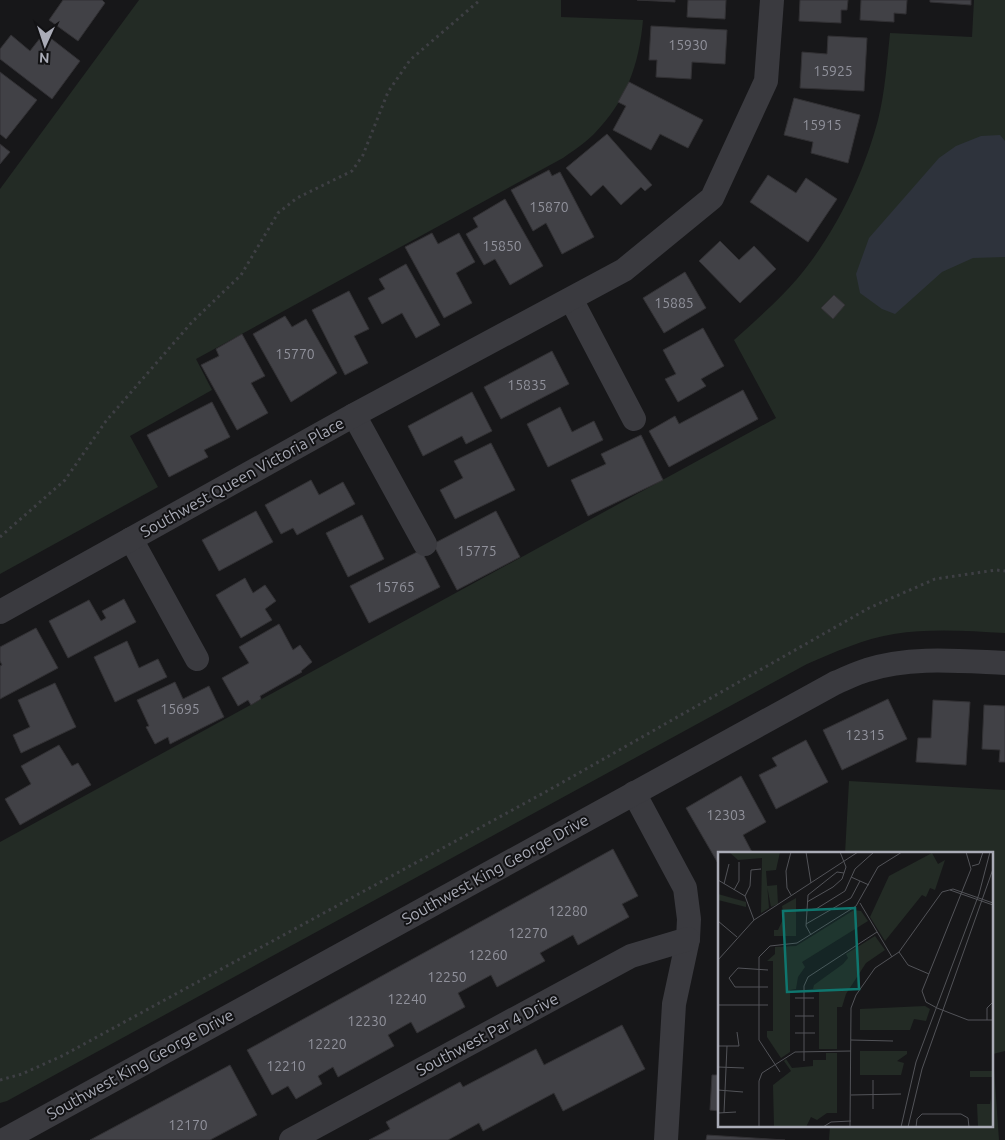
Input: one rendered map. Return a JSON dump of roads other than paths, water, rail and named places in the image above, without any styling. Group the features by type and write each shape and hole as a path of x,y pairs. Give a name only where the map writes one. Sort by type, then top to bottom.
{"street":[{"name":"Southwest Queen Victoria Place","path":"0,612 354,415 624,270 712,198 766,81 772,0"},
{"path":"571,299 634,419"},
{"name":"Southwest Queen Victoria Place","path":"354,415 425,544"},
{"name":"Southwest Queen Victoria Place","path":"131,539 197,659"},
{"name":"Southwest King George Drive","path":"3,1139 835,683 867,670 916,661 939,660 1005,663"},
{"path":"634,793 685,888 689,919 688,939 674,1004 666,1140"},
{"name":"Southwest Par 4 Drive","path":"291,1140 631,956 688,939"}]}
